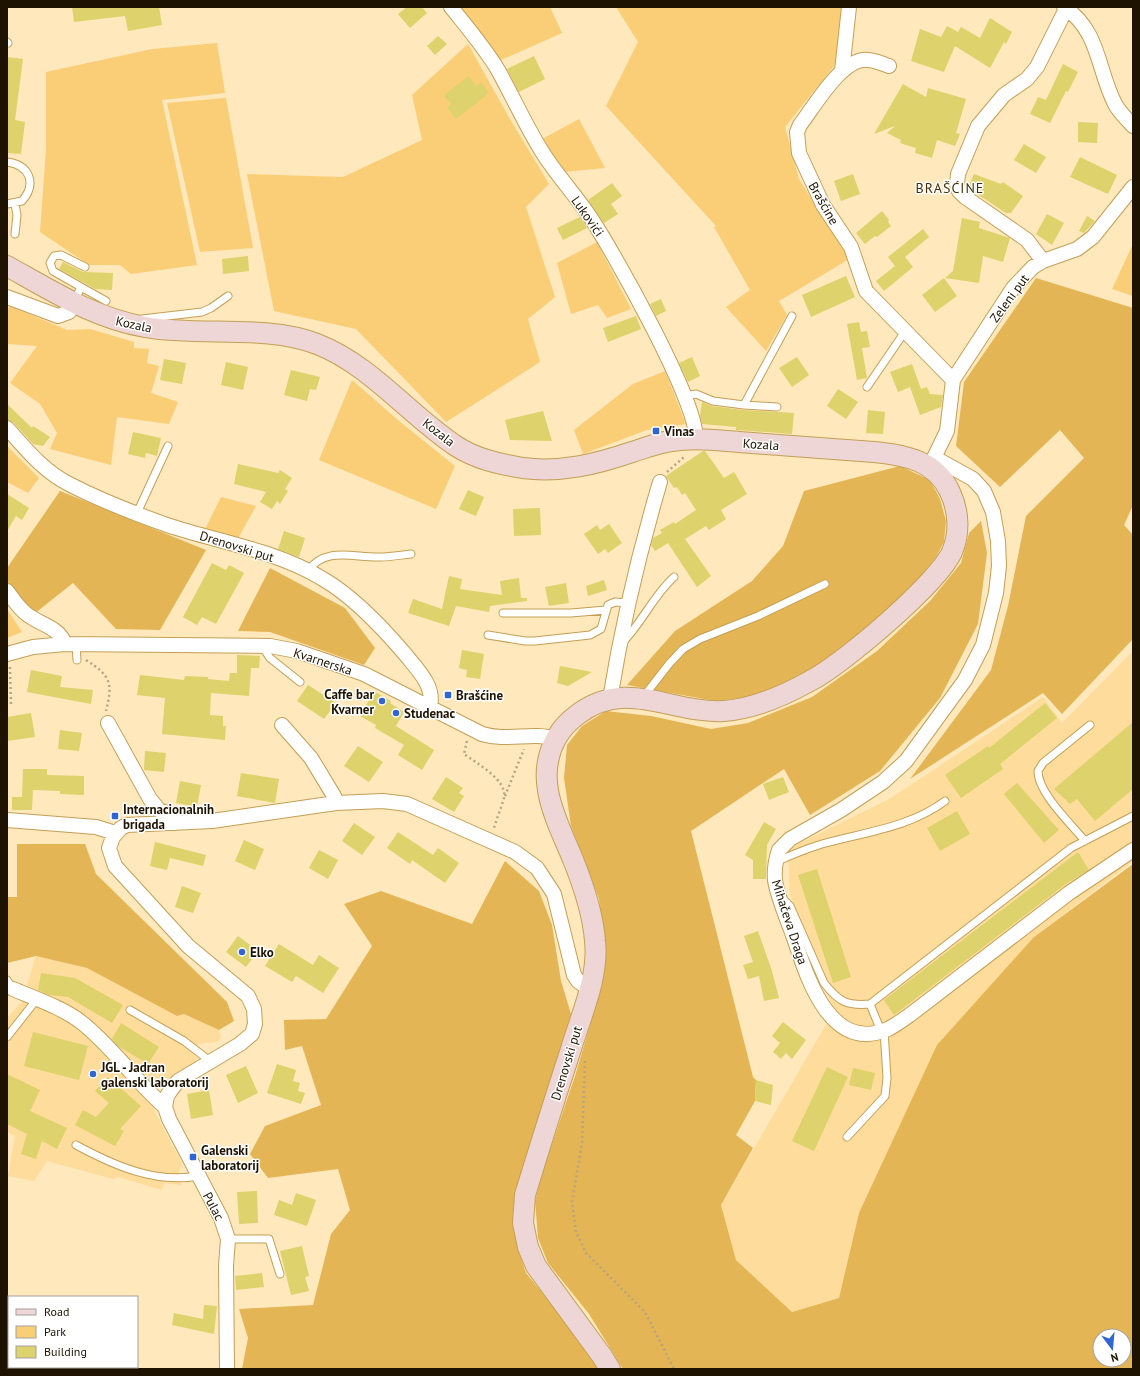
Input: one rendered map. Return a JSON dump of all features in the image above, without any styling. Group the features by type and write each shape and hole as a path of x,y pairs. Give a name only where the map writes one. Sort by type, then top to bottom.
{"main road":[{"name":"Kozala","path":"7,266 77,295 103,317 147,328 283,336 301,338 318,344 355,364 458,447 495,463 539,470 579,467 665,441 695,439 885,453 932,462 937,473 947,487 955,506 957,529 953,549 949,558 931,580 837,665 791,691 737,709 706,711 643,698 627,697 610,699 596,703 580,713 571,720 555,739"},
{"name":"Drenovski put","path":"555,739 546,771 546,786 551,807 577,870 591,915 596,953 589,990 525,1195 523,1223 528,1247 536,1266 610,1369"}],"street":[{"name":"Lukovići","path":"451,7 498,69 515,104 542,151 588,214 606,243 657,334 693,418 696,432 695,439"},
{"path":"842,70 849,7"},
{"path":"1043,261 1027,240 965,197 959,190 957,184 958,174 978,126 1004,95 1027,79 1037,67 1065,8 1081,21 1088,30 1116,106 1133,126"},
{"name":"Brašćine","path":"889,66 867,59 854,62 842,70 800,125 797,132 799,153 823,206 850,247 866,291 906,330 953,380"},
{"name":"Zeleni put","path":"953,380 1013,288 1025,274 1043,261 1077,249 1093,237 1133,187"},
{"path":"7,297 58,316 69,312 77,295"},
{"path":"932,462 947,431 953,380"},
{"name":"Drenovski put","path":"7,428 33,458 49,472 68,484 166,524 280,559 323,579 358,606 398,646 428,685 431,697 430,706"},
{"name":"Mihačeva Draga","path":"932,462 973,479 984,491 993,512 998,541 996,593 983,645 964,680 906,761 883,782 841,810 784,843 779,850 776,862 775,881 799,952 818,1000 833,1019 842,1025 862,1033 882,1031 911,1014 1069,893 1133,850"},
{"path":"610,699 619,646 641,545 660,482"},
{"path":"7,591 19,607 28,615 59,633 74,651"},
{"name":"Kvarnerska","path":"9,658 33,647 74,651 261,646 297,651 333,662 364,674 430,706 469,729 482,734 503,738 548,737 555,739"},
{"path":"108,723 150,799 159,810 174,816 175,824"},
{"path":"282,725 311,758 334,796 336,803"},
{"path":"165,1107 167,1096 178,1081 240,1044 252,1034 255,1024 254,1009 248,996 188,946 115,866 109,848 115,834 127,825 175,824 235,819 336,803 383,801 408,804 524,857 543,874 554,894 565,934 571,968 578,981 589,990"},
{"path":"7,820 96,827 115,834"},
{"path":"10,985 80,1021 96,1035 165,1107"},
{"name":"Pulac","path":"165,1107 169,1119 221,1218 228,1239 226,1266 227,1369"}],"lane":[{"path":"7,162 20,165 24,169 30,184 26,197 15,204 7,204"},
{"path":"15,204 18,215 15,234"},
{"path":"85,267 61,255 54,256 50,263 53,270 77,295 106,301"},
{"path":"134,324 146,318 202,312 211,308 228,296"},
{"path":"744,405 792,316"},
{"path":"867,387 906,330"},
{"path":"684,396 696,394 713,401 777,407"},
{"path":"137,513 168,446"},
{"path":"308,571 317,560 329,556 354,555 379,557 411,554"},
{"path":"619,646 634,631 658,594 674,577"},
{"path":"643,698 683,649 700,639 758,616 825,584"},
{"path":"488,635 525,641 590,635 601,629 606,610 612,603 621,601 628,603"},
{"path":"503,613 571,613 606,610"},
{"path":"261,646 270,658 300,682"},
{"path":"1085,841 1046,794 1040,783 1038,771 1043,763 1090,725"},
{"path":"776,862 821,844 914,820 931,811 945,801"},
{"path":"780,896 790,906 824,982 830,990 837,998 853,1005 870,1004 1071,848 1133,816"},
{"path":"7,1037 37,999"},
{"path":"847,1137 885,1096 887,1078 882,1031 870,1004"},
{"path":"130,1010 184,1041 210,1061"},
{"path":"76,1145 105,1160 139,1172 165,1178 180,1179 198,1176"},
{"path":"228,1239 269,1239 280,1274"}],"path":[{"path":"660,482 664,474 690,452 695,439"},
{"path":"74,651 94,665 109,679 110,688 105,718 108,723"},
{"path":"9,658 11,705"},
{"path":"468,737 464,754 496,777 500,782 504,796"},
{"path":"495,825 504,796 530,737"},
{"path":"584,1058 586,1065 582,1143 572,1202 576,1232 586,1253 645,1312 674,1369"}],"shaded area":[{"path":"1036,278 1133,308 1133,505 1124,525 1133,535 1133,639 1062,714 1043,693 910,779 991,670 1008,606 1026,516 1084,458 1060,430 1000,487 956,446 964,382"},
{"path":"900,466 930,480 940,499 946,521 944,542 936,557 913,586 848,643 809,672 752,697 715,701 627,685 675,631 752,581 783,546 804,491"},
{"path":"60,491 206,550 160,630 116,629 73,583 34,614 7,581 7,568"},
{"path":"981,521 987,553 978,624 940,698 880,771 810,815 784,769 691,831 753,1077 756,1080 755,1101 736,1135 753,1148 721,1205 736,1260 792,1312 839,1298 859,1213 937,1045 1034,937 1133,864 1133,1369 623,1369 589,1314 548,1263 538,1238 535,1201 542,1174 575,1076 602,985 604,955 599,899 571,826 564,778 567,745 582,726 606,711 651,716 711,729 748,723 812,697 877,651 930,601 961,563 969,533"},
{"path":"270,568 345,608 375,648 364,665 270,632 238,631"},
{"path":"1133,651 1133,861 1034,937 859,1213 839,1298 792,1312 736,1260 721,1205 834,1011 790,894 788,849 891,798 1043,697 1062,723"},
{"path":"17,844 85,844 96,874 227,1002 234,1021 219,1030 184,1014 177,1016 87,968 36,956 7,963 7,897 17,897"},
{"path":"505,861 539,891 552,925 561,981 571,1014 559,1057 516,1189 514,1219 518,1249 526,1273 572,1329 598,1369 242,1369 248,1338 239,1309 313,1305 331,1234 350,1210 338,1169 268,1178 250,1154 265,1126 321,1105 302,1046 285,1050 284,1020 326,1019 372,946 344,904 381,891 472,924"},
{"name":"JGL - Jadran galenski laboratorij","path":"36,956 87,968 177,1016 184,1014 219,1030 221,1038 217,1042 198,1044 191,1052 197,1058 196,1061 164,1086 158,1088 153,1108 182,1164 179,1171 181,1185 164,1183 162,1190 118,1177 113,1179 47,1161 34,1181 8,1176 15,1136 7,1132 7,1018 22,1002"}],"green space":[{"path":"465,7 550,7 562,33 499,61 458,10"},
{"path":"616,7 846,7 838,61 785,127 799,179 849,259 779,301 787,315 766,351 726,307 750,290 714,227 716,226 606,106 638,42"},
{"path":"217,43 225,93 162,100 197,265 131,274 120,265 89,265 40,232 46,149 46,72 152,49"},
{"path":"468,44 511,121 549,184 526,207 555,297 528,319 540,362 446,422 356,329 274,311 247,174 343,177 422,140 412,95"},
{"path":"226,98 253,248 200,252 167,103"},
{"path":"579,119 605,168 564,172 542,139"},
{"path":"597,242 631,309 607,318 598,305 571,314 557,263"},
{"path":"1133,244 1133,296 1112,289"},
{"path":"10,306 67,330 90,329 134,342 134,348 149,349 147,363 159,366 151,393 178,402 169,424 117,417 111,465 50,449 57,433 40,404 10,383 37,346 7,344 7,311"},
{"path":"665,371 686,424 647,430 583,454 574,430 633,384"},
{"path":"352,380 399,421 455,466 436,509 319,460"},
{"path":"7,446 39,478 28,493 7,482"},
{"path":"221,497 256,506 237,540 204,531"},
{"path":"7,609 22,632 7,638"}],"building":[{"path":"72,7 159,7 162,25 128,31 125,16 74,22"},
{"path":"407,7 422,7 427,13 410,28 398,14"},
{"path":"990,18 1012,32 1006,44 1004,42 990,68 955,46 944,72 911,61 920,29 941,37 947,26 958,32 961,27 980,38"},
{"path":"438,36 447,44 435,55 427,46"},
{"path":"534,56 545,79 519,92 507,69"},
{"path":"7,57 23,59 15,120 25,122 21,154 7,153"},
{"path":"1063,64 1078,72 1068,92 1066,91 1050,123 1030,114 1038,97 1046,100"},
{"path":"469,76 476,86 481,82 489,93 456,119 447,107 451,104 444,95"},
{"path":"903,84 926,97 928,88 966,99 956,133 960,134 955,146 937,140 932,158 915,153 916,148 900,143 901,140 887,133 895,126 874,134"},
{"path":"1078,122 1098,123 1097,143 1078,142"},
{"path":"1024,144 1046,157 1036,173 1014,160"},
{"path":"1080,157 1117,175 1108,194 1070,177"},
{"path":"853,174 860,194 841,201 834,181"},
{"path":"974,174 1001,184 1003,182 1023,196 1011,213 1006,213 968,188"},
{"path":"612,183 622,196 611,204 618,214 604,223 588,200"},
{"path":"882,211 889,220 888,222 891,226 865,244 856,233"},
{"path":"1047,214 1064,223 1052,245 1036,234"},
{"path":"1087,216 1095,221 1084,233 1079,231"},
{"path":"580,217 587,228 563,240 557,228"},
{"path":"962,218 980,222 979,228 1010,238 1003,262 983,256 979,283 945,278 953,271"},
{"path":"923,229 929,237 905,257 913,267 884,291 876,281 895,266 888,257"},
{"path":"248,256 249,271 223,274 222,259"},
{"path":"63,262 83,272 113,273 112,290 95,289 59,269"},
{"path":"846,276 855,297 811,317 802,295"},
{"path":"944,278 957,296 935,312 922,295"},
{"path":"661,299 666,311 656,316 650,304"},
{"path":"636,316 641,329 608,342 603,328"},
{"path":"859,322 861,332 867,331 870,347 862,348 867,378 857,380 847,324"},
{"path":"692,357 700,376 688,382 679,363"},
{"path":"797,357 809,375 792,387 779,368"},
{"path":"164,359 186,363 182,384 160,380"},
{"path":"226,362 248,367 243,390 221,385"},
{"path":"912,364 921,389 927,387 930,394 943,395 941,407 920,415 910,387 898,392 890,372"},
{"path":"291,370 320,377 316,390 310,389 307,401 284,395"},
{"path":"838,389 858,402 846,419 827,406"},
{"path":"702,402 712,406 743,410 794,413 792,434 736,430 736,427 702,424 700,416"},
{"path":"7,404 32,428 33,426 50,437 43,446 33,444 13,422 7,420"},
{"path":"868,410 885,412 883,434 866,433"},
{"path":"543,411 552,441 510,440 505,420"},
{"path":"133,432 161,438 157,456 146,453 145,458 128,454"},
{"path":"705,451 724,478 734,472 747,494 721,510 726,519 709,530 706,526 685,539 711,576 697,587 668,543 655,551 651,545 653,538 662,533 660,530 674,522 675,524 696,510 685,493 682,495 677,487 674,488 666,476"},
{"path":"238,464 278,473 280,470 292,478 285,489 288,491 280,504 277,501 272,509 260,502 266,492 234,484"},
{"path":"468,490 484,497 476,516 459,509"},
{"path":"7,494 29,508 22,520 16,516 7,531"},
{"path":"540,508 541,535 514,536 513,509"},
{"path":"609,524 622,543 608,553 605,549 598,554 584,534 597,525 600,530"},
{"path":"284,531 305,538 299,557 278,549"},
{"path":"212,563 226,570 229,565 244,573 216,624 202,617 197,625 183,617"},
{"path":"449,576 462,579 460,589 502,595 500,581 519,578 521,598 527,598 527,601 490,606 489,612 456,606 449,626 408,613 413,599 442,609"},
{"path":"604,580 607,590 588,596 586,586"},
{"path":"566,583 569,603 549,606 545,587"},
{"path":"462,650 484,654 480,679 466,677 467,670 459,668"},
{"path":"237,655 260,656 259,668 251,668 249,696 211,693 210,715 223,716 223,726 226,726 225,740 162,734 165,698 137,695 140,675 184,680 185,676 208,677 208,679 229,681 230,673 237,673"},
{"path":"560,666 592,672 568,686 557,683"},
{"path":"31,670 62,676 60,687 93,690 91,704 27,692"},
{"path":"308,685 336,703 324,719 297,701"},
{"path":"374,691 391,701 390,703 404,712 396,726 434,750 422,770 398,755 404,745 375,728 376,725 360,716"},
{"path":"1045,703 1057,718 1000,764 1003,769 961,798 945,775 988,746 989,748"},
{"path":"31,713 35,737 7,741 7,717"},
{"path":"1133,722 1133,789 1095,821 1077,799 1070,804 1054,789"},
{"path":"60,730 82,733 79,751 58,749"},
{"path":"358,746 383,762 369,782 344,766"},
{"path":"145,751 166,753 164,772 144,770"},
{"path":"23,769 47,769 47,775 84,776 84,795 60,794 60,791 33,790 32,810 12,810 12,797 22,797"},
{"path":"241,773 279,779 275,803 237,796"},
{"path":"446,777 463,788 459,793 464,796 454,812 432,799"},
{"path":"783,777 789,792 769,800 763,784"},
{"path":"180,781 201,785 197,807 176,803"},
{"path":"1017,783 1059,830 1044,843 1004,794"},
{"path":"957,811 970,834 940,851 927,828"},
{"path":"764,822 776,829 767,845 766,879 753,879 753,860 745,855"},
{"path":"354,823 375,837 362,855 342,841"},
{"path":"398,832 433,855 438,848 459,863 445,883 412,860 410,864 387,848"},
{"path":"244,840 264,849 255,870 235,861"},
{"path":"155,842 206,855 203,866 170,858 167,870 150,866"},
{"path":"319,850 338,860 328,879 309,868"},
{"path":"1078,852 1089,870 1067,883 894,1015 884,1000"},
{"path":"817,869 851,977 833,983 798,875"},
{"path":"182,886 201,893 193,913 175,907"},
{"path":"758,931 772,971 779,998 764,1001 759,976 748,979 743,965 753,962 744,936"},
{"name":"Elko","path":"238,936 258,951 246,967 226,952"},
{"path":"279,944 313,965 319,955 339,968 323,993 296,976 292,982 265,966"},
{"path":"41,973 75,978 123,1005 112,1023 68,997 49,995 38,990"},
{"path":"783,1022 806,1040 792,1059 786,1053 781,1059 773,1052 780,1043 772,1036"},
{"path":"121,1023 159,1047 148,1064 118,1046 112,1039"},
{"path":"33,1032 88,1046 79,1080 24,1066"},
{"path":"277,1064 296,1070 293,1081 300,1083 298,1091 305,1093 301,1104 267,1093"},
{"path":"246,1066 258,1093 238,1103 226,1075"},
{"path":"827,1067 848,1077 814,1151 792,1141"},
{"path":"853,1068 875,1073 871,1090 849,1085"},
{"path":"7,1074 40,1090 30,1111 67,1128 57,1149 42,1141 36,1159 21,1154 27,1134 7,1124"},
{"path":"108,1077 141,1106 120,1129 124,1131 115,1146 75,1125 83,1110 96,1117 109,1103 95,1091"},
{"path":"756,1080 773,1085 771,1105 755,1101"},
{"path":"209,1090 213,1115 191,1119 187,1094"},
{"path":"257,1191 258,1223 239,1224 237,1192"},
{"path":"296,1193 316,1200 307,1226 274,1215 279,1200 292,1205"},
{"path":"302,1246 309,1276 305,1277 309,1291 291,1295 280,1251"},
{"path":"262,1273 264,1287 236,1290 235,1276"},
{"path":"204,1305 217,1306 214,1334 172,1325 174,1313 203,1319"}],"place":[{"name":"Vinas","path":"656,431"},
{"name":"Brašćine","path":"448,695"},
{"name":"Caffe bar Kvarner","path":"382,701"},
{"name":"Studenac","path":"396,713"},
{"name":"Internacionalnih brigada","path":"115,816"},
{"name":"Elko","path":"242,952"},
{"name":"JGL - Jadran galenski laboratorij","path":"93,1074"},
{"name":"Galenski laboratorij","path":"193,1157"}],"district":[{"name":"BRAŠĆINE","path":"950,188"}]}
